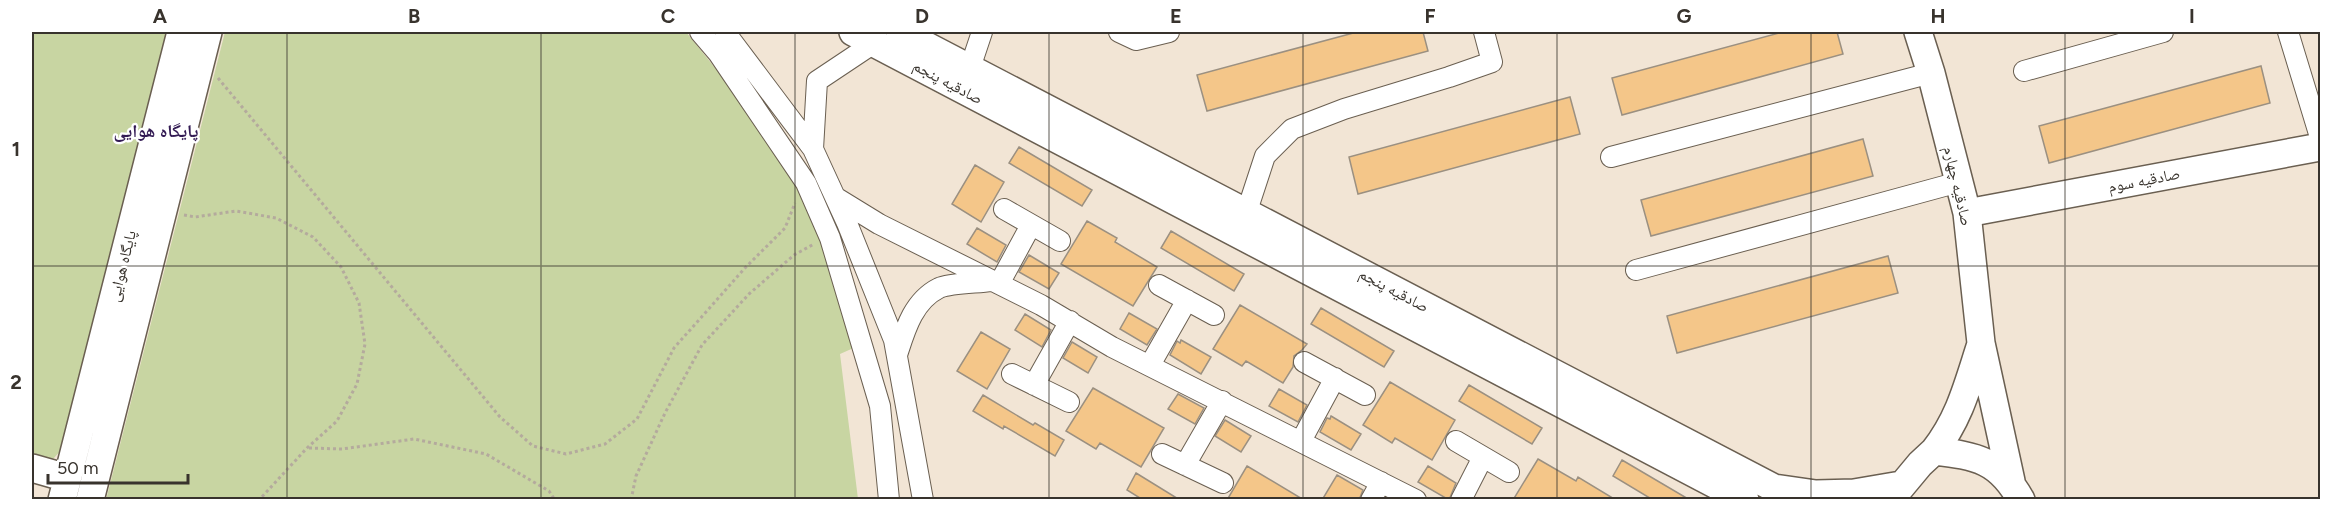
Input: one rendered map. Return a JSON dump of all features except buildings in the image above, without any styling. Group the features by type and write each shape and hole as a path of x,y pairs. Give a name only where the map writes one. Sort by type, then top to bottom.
{"street":[{"name":"پایگاه هوایی","path":"90,500 158,193 181,32"},
{"name":"پایگاه هوایی","path":"64,489 208,32"},
{"path":"700,32 718,53 806,183 830,238 880,406 889,500"},
{"path":"725,32 813,149 835,197 894,340 923,500"},
{"name":"صادقیه پنجم","path":"900,32 966,79"},
{"path":"966,79 982,32"},
{"path":"1119,32 1136,40 1168,32"},
{"path":"1243,223 1265,156 1292,129 1344,109 1492,62 1484,32"},
{"name":"صادقیه چهارم","path":"1918,32 1931,73 1966,213 1981,343 2016,490"},
{"path":"2024,71 2163,32"},
{"path":"2290,32 2320,137"},
{"path":"813,149 817,81 863,37"},
{"name":"صادقیه پنجم","path":"863,37 966,79 1771,494 1895,492"},
{"path":"1611,158 1931,73"},
{"name":"صادقیه سوم","path":"1966,213 2320,147"},
{"path":"1636,270 1959,182"},
{"path":"835,197 879,224 1070,321 1112,347 1416,500"},
{"path":"1004,209 1060,241"},
{"name":"صادقیه پنجم","path":"1243,223 1745,500"},
{"path":"995,283 1031,225"},
{"path":"897,355 906,324 919,305 940,288 995,283"},
{"path":"1159,285 1214,315"},
{"path":"1150,365 1187,300"},
{"path":"1035,385 1070,321"},
{"path":"1895,492 1934,451 1949,431 1961,407 1981,343"},
{"path":"1304,362 1365,395"},
{"path":"1012,374 1069,402"},
{"path":"1301,441 1335,378"},
{"path":"1185,465 1222,401"},
{"path":"1456,441 1509,472"},
{"path":"1934,451 1970,455 1990,463 2016,490"},
{"path":"1162,453 1223,483"},
{"path":"1461,500 1483,457"},
{"path":"32,468 64,489"},
{"path":"1371,500 1381,482"}],"path":[{"path":"201,58 500,417 534,446 566,453 605,444 637,419 674,348 745,267 785,228 802,185 806,183"},
{"path":"158,193 195,217 236,211 276,218 313,237 341,267 359,303 364,344 357,384 337,421 307,448 259,500"},
{"path":"631,500 636,476 665,413 702,345 749,294 794,255 830,238"},
{"path":"307,448 342,449 414,439 486,454 549,491 555,500"}],"green space":[{"path":"32,32 172,32 66,445 53,459 32,453"},
{"path":"225,32 686,32 724,79 802,185 858,346 840,354 858,499 106,500"}],"district":[{"name":"پایگاه هوایی","path":"156,131"}]}
